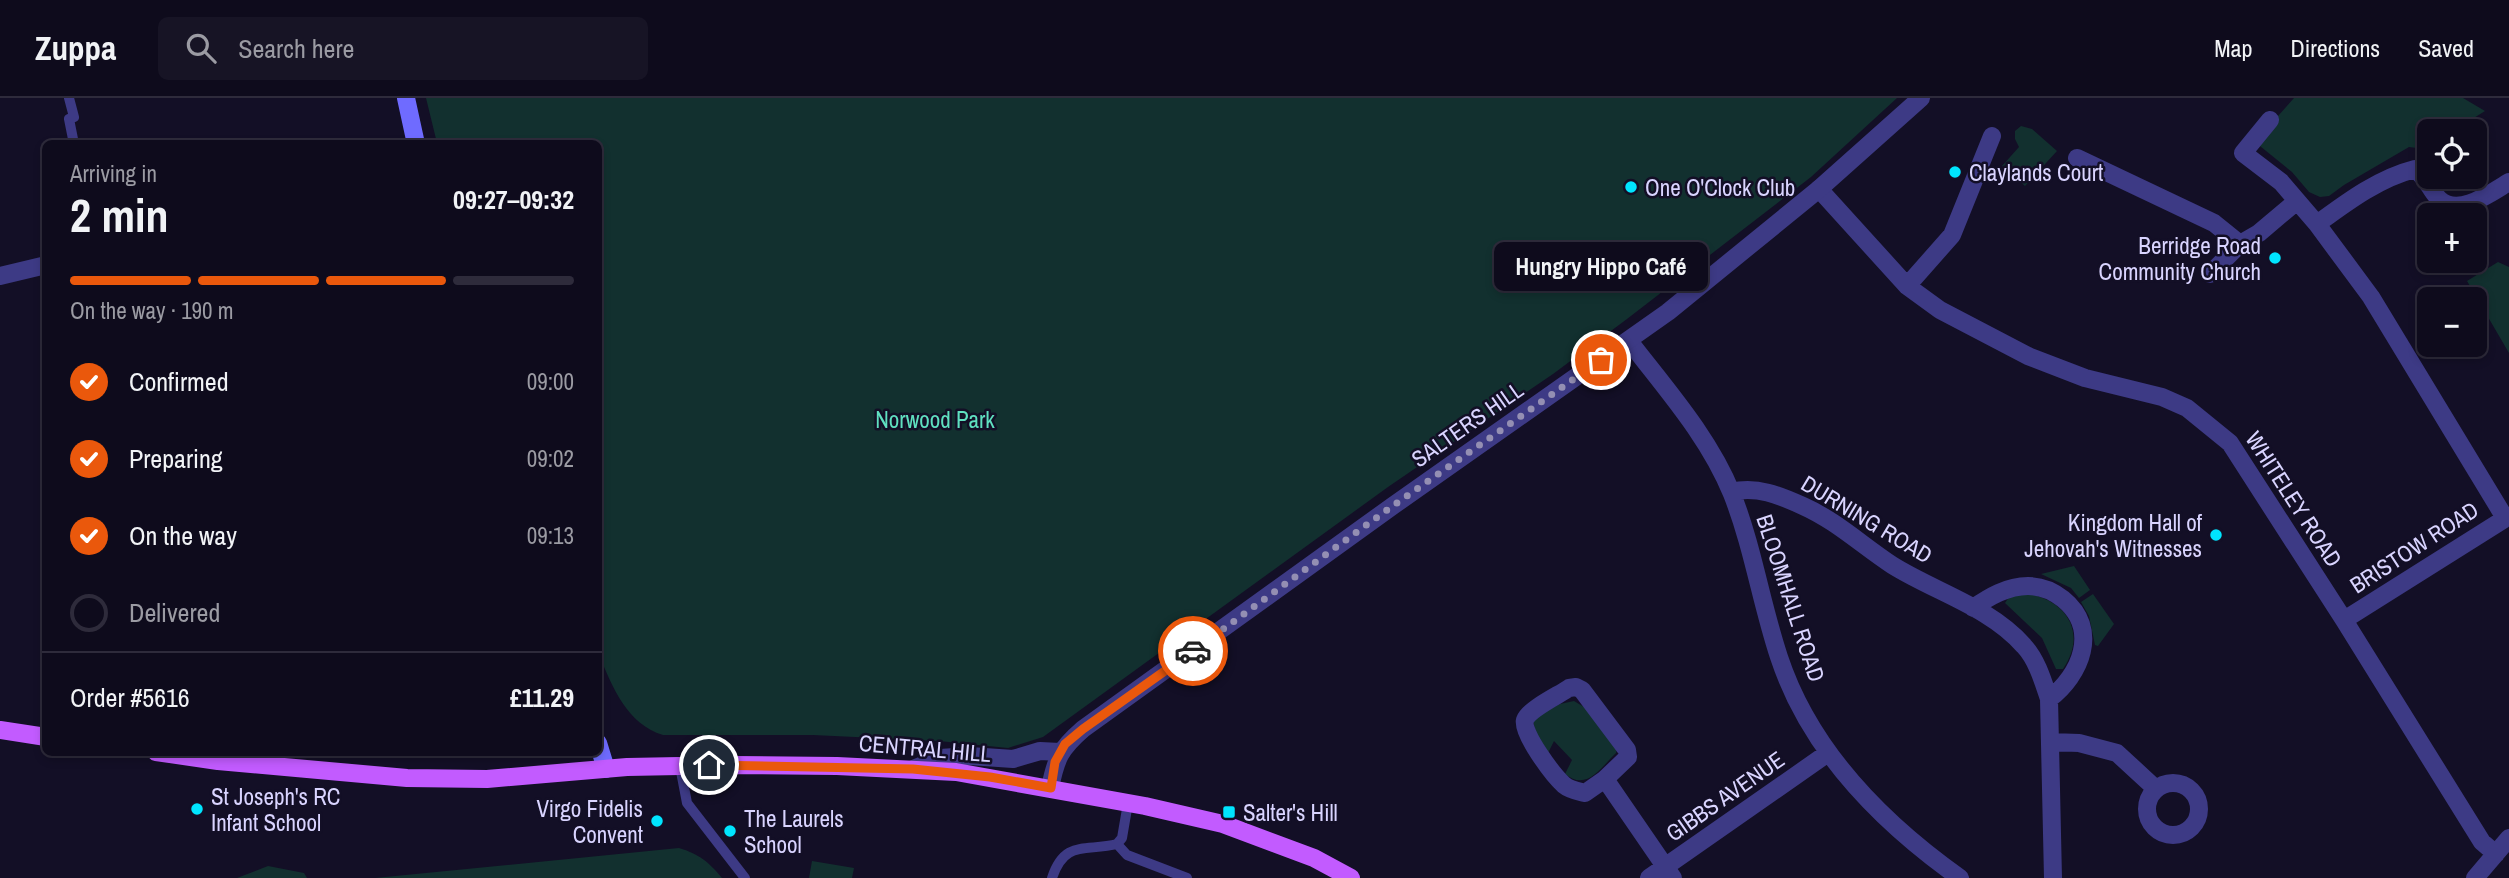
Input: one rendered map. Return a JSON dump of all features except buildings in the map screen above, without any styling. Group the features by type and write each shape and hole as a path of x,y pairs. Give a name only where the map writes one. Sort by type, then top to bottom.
{"main road":[{"path":"406,98 415,140"},
{"path":"0,730 42,736"},
{"name":"CENTRAL HILL","path":"184,756 407,778 487,779 680,766 913,769 990,777 1223,824 1314,858 1351,878"},
{"path":"602,756 606,769"}],"street":[{"name":"SALTERS HILL","path":"1060,752 1083,729 1394,505 1629,341 1819,189 1921,98"},
{"path":"2270,120 2243,153 2281,182 2317,224 2371,297 2507,517"},
{"path":"1907,286 1952,235 1992,136"},
{"path":"2077,158 2214,223 2240,244"},
{"path":"2317,224 2362,193 2398,174 2415,169 2425,176 2438,199 2445,204 2457,206 2477,200 2509,182"},
{"name":"WHITELEY ROAD","path":"1819,189 1907,286 1940,310 2028,356 2085,379 2162,397 2192,411 2230,443 2482,842 2496,853"},
{"path":"2210,274 2240,244 2259,233 2297,201"},
{"path":"0,276 42,266"},
{"name":"BLOOMHALL ROAD","path":"1629,341 1696,428 1731,492 1749,544 1785,673 1805,715 1828,753 1869,803 1894,827 1960,878"},
{"name":"DURNING ROAD","path":"1731,492 1748,488 1780,496 1806,507 1894,566 2001,625 2026,647 2040,673 2049,699 2053,878"},
{"name":"BRISTOW ROAD","path":"2344,620 2507,517"},
{"path":"1973,608 1991,596 2029,586 2045,588 2072,606 2080,620 2084,648 2078,666 2065,687 2049,699"},
{"path":"1569,688 1582,690 1627,750 1628,757 1623,765 1605,779 1585,793 1563,784 1526,735 1524,724 1527,716 1569,688"},
{"path":"2051,742 2079,743 2117,753 2156,789"},
{"path":"913,769 940,758 970,756 1013,759 1040,751 1060,752 1055,762 1051,788"},
{"name":"GIBBS AVENUE","path":"1650,878 1669,873 1828,753"},
{"path":"1605,779 1669,873"},
{"path":"2475,878 2509,838"}],"lane":[{"path":"69,98 74,117 69,119 73,140"},
{"path":"680,766 687,803 746,878"},
{"path":"1052,878 1057,863 1071,851 1117,844 1122,838 1128,803"},
{"path":"1117,844 1127,855 1187,878"}],"green space":[{"name":"Norwood Park","path":"426,98 1897,98 1811,177 1553,374 1388,487 1043,737 1008,748 939,741 813,735 663,735 650,730 631,714 616,692 602,662 602,140 436,140"},
{"path":"2294,98 2463,98 2485,111 2472,119 2417,119 2417,148 2409,147 2329,196 2320,197 2309,192 2292,172 2255,142"},
{"path":"2021,126 2032,129 2057,151 2025,186 2002,166 2019,147 2015,131"},
{"path":"2498,262 2509,267 2509,353 2487,315 2487,287 2470,287 2467,281 2480,273 2487,273 2487,269"},
{"path":"2074,566 2090,590 2079,598 2071,588 2041,574"},
{"path":"2023,593 2050,602 2061,609 2068,619 2073,630 2073,642 2063,669 2056,669 2042,638 2005,603 2009,597"},
{"path":"2093,594 2114,624 2098,646 2095,645 2089,616 2081,602"},
{"path":"1574,701 1589,710 1617,748 1616,753 1599,771 1580,780 1565,774 1572,760 1554,741 1548,753 1539,743 1532,718 1560,704"},
{"path":"679,848 703,859 722,878 375,878"},
{"path":"812,861 854,868 852,878 809,878"},
{"path":"268,866 304,873 307,878 237,878"}],"way so far":[{"path":"1193,651 1394,505 1601,360"}],"place":[{"name":"Claylands Court","path":"1955,172"},
{"name":"One O'Clock Club","path":"1631,187"},
{"name":"Berridge Road Community Church","path":"2275,258"},
{"name":"Hungry Hippo Café","path":"1601,360"},
{"name":"Kingdom Hall of Jehovah's Witnesses","path":"2216,535"},
{"name":"St Joseph's RC Infant School","path":"197,809"},
{"name":"Salter's Hill","path":"1229,812"},
{"name":"Virgo Fidelis Convent","path":"657,821"},
{"name":"The Laurels School","path":"730,831"}],"route":[{"path":"709,765 913,769 956,772 1051,788 1055,762 1065,744 1193,651"}]}
